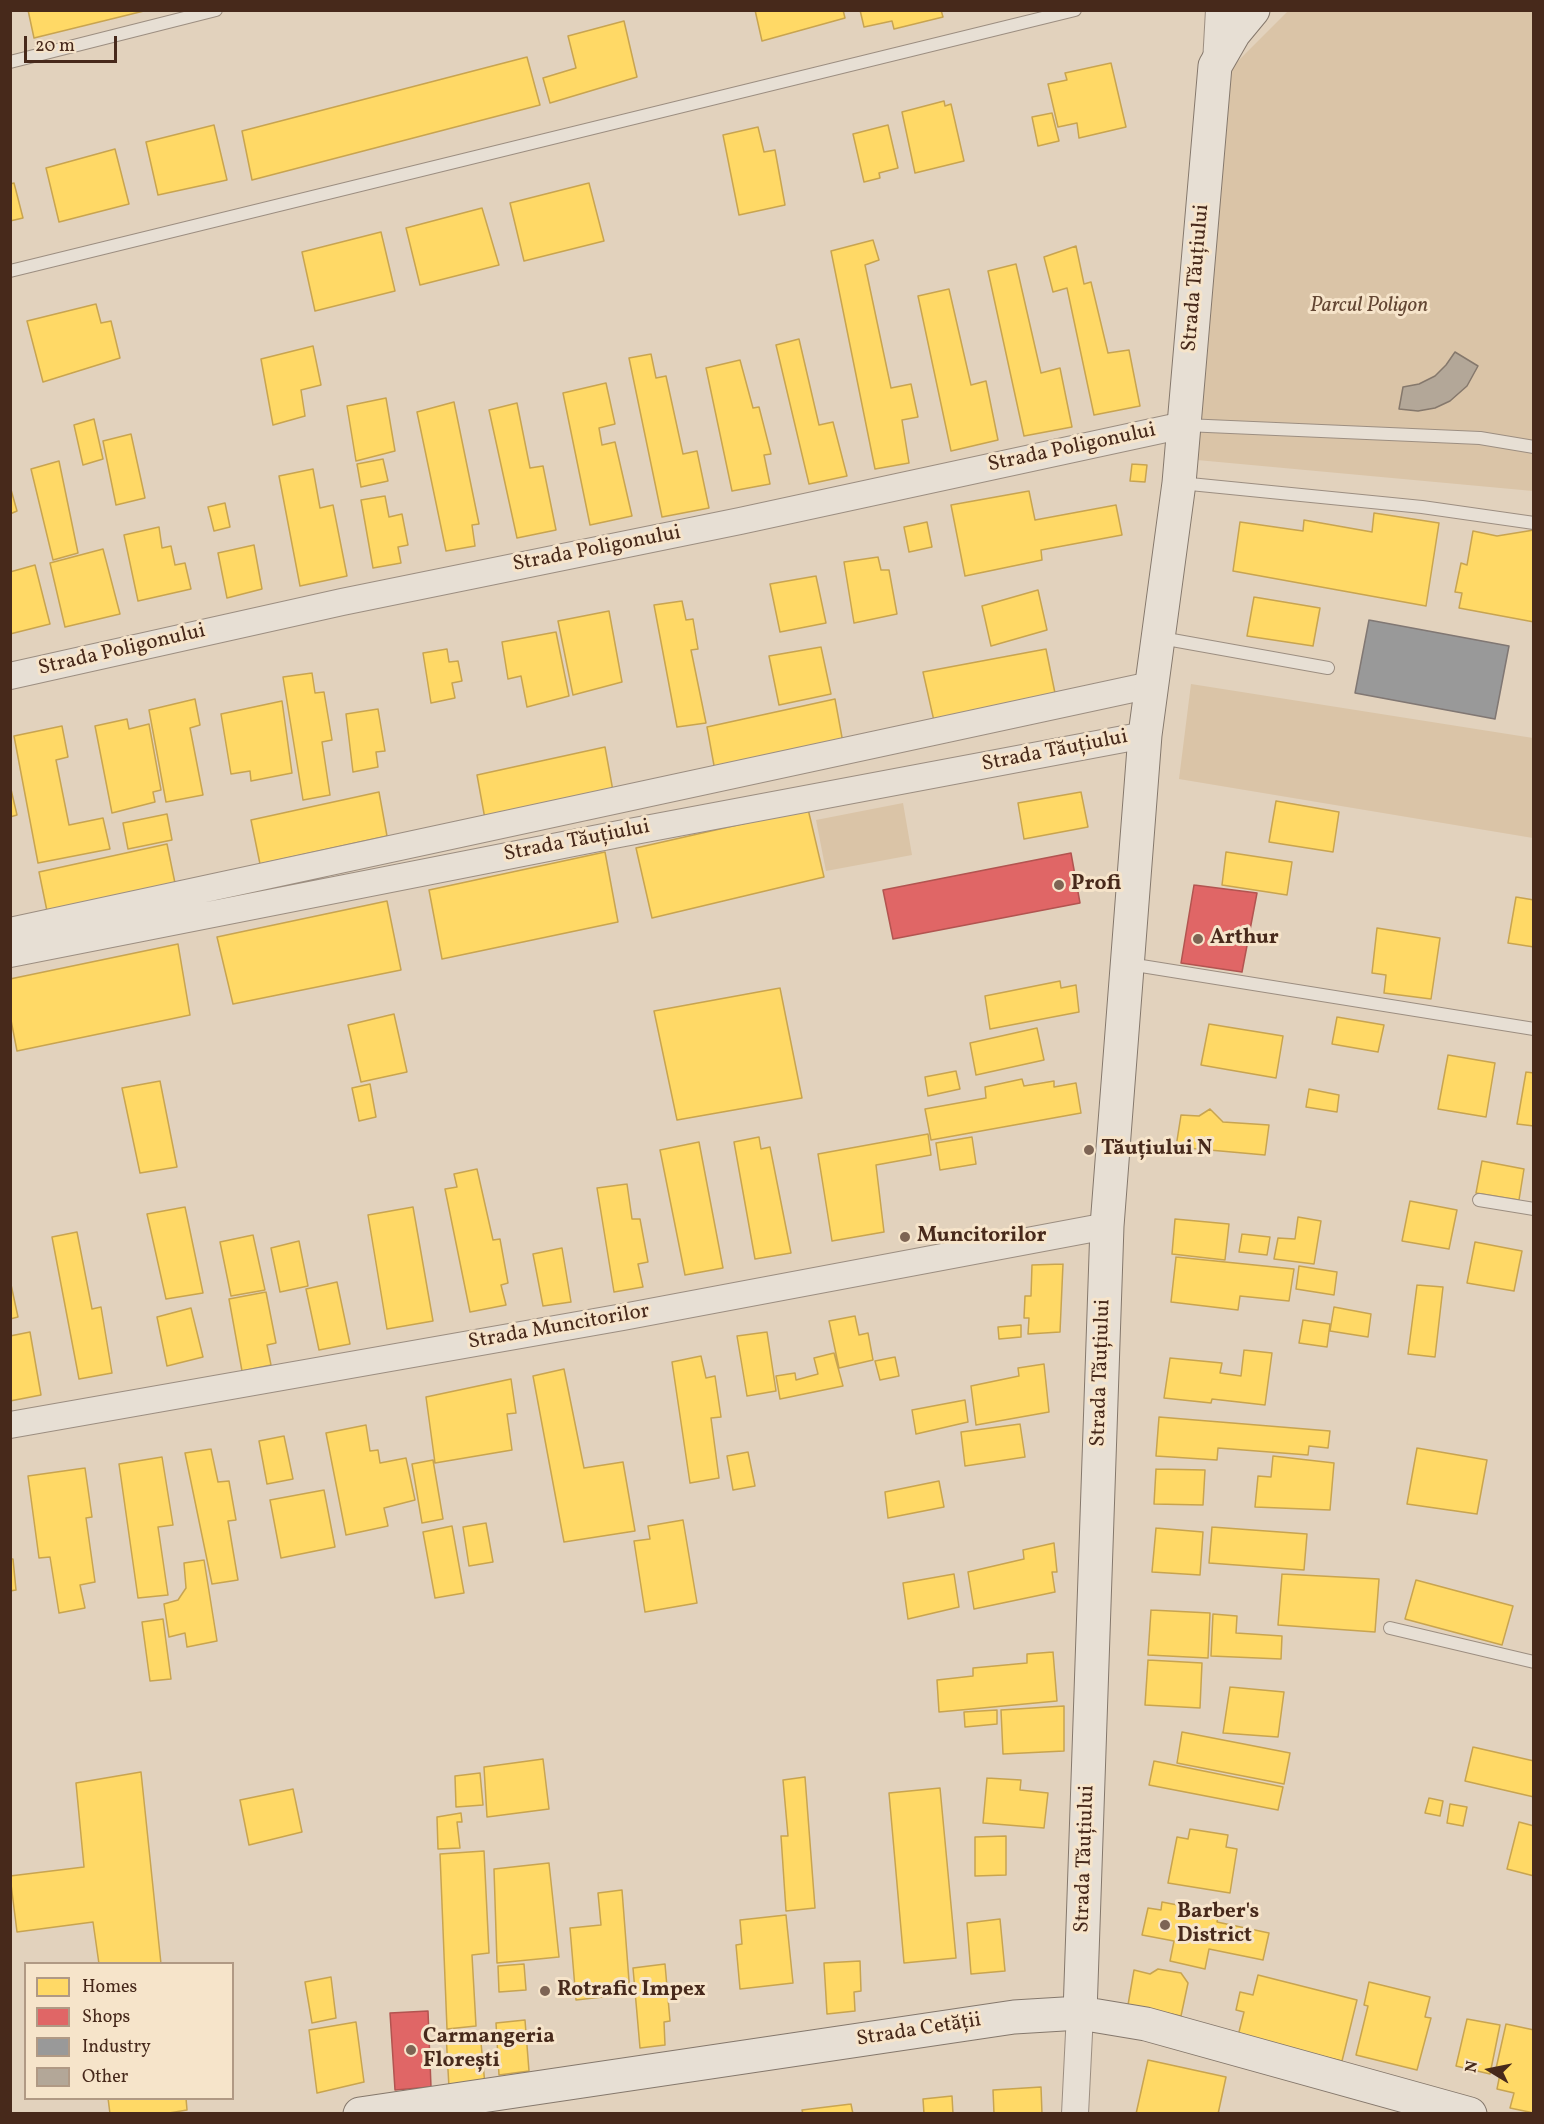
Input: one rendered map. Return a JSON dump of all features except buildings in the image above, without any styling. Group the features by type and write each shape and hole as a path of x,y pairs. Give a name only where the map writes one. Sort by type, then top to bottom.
{"main road":[{"name":"Strada Tăuțiului","path":"1080,2013 1107,1226 1144,735 1179,483 1215,66 1234,33 1253,10"},
{"name":"Strada Cetății","path":"360,2114 1014,2017 1080,2013 1146,2024 1470,2114"}],"street":[{"path":"1215,66 1218,10"},
{"name":"Strada Poligonului","path":"10,676 342,602 740,521 1184,424"},
{"path":"10,931 1151,685"},
{"name":"Strada Tăuțiului","path":"10,954 630,831 1144,735"},
{"name":"Strada Muncitorilor","path":"10,1425 623,1317 1107,1226"},
{"path":"1075,2114 1080,2013"}],"lane":[{"path":"10,62 216,10"},
{"path":"10,271 1075,10"},
{"path":"1184,424 1480,438 1533,447"},
{"path":"1179,483 1422,507 1533,523"},
{"path":"1156,638 1328,668"},
{"path":"1127,963 1533,1029"},
{"path":"1479,1200 1533,1209"},
{"path":"1390,1629 1533,1662"}],"green space":[{"name":"Parcul Poligon","path":"1288,11 1533,11 1533,491 1197,460 1224,109 1232,67"},
{"path":"1191,684 1533,738 1533,838 1179,779"},
{"path":"903,803 912,855 826,871 816,820"}],"place":[{"name":"Profi","path":"1059,885"},
{"name":"Arthur","path":"1198,939"},
{"name":"Tăuțiului N","path":"1089,1150"},
{"name":"Muncitorilor","path":"905,1237"},
{"name":"Barber's District","path":"1165,1925"},
{"name":"Rotrafic Impex","path":"545,1991"},
{"name":"Carmangeria Florești","path":"411,2050"}]}
